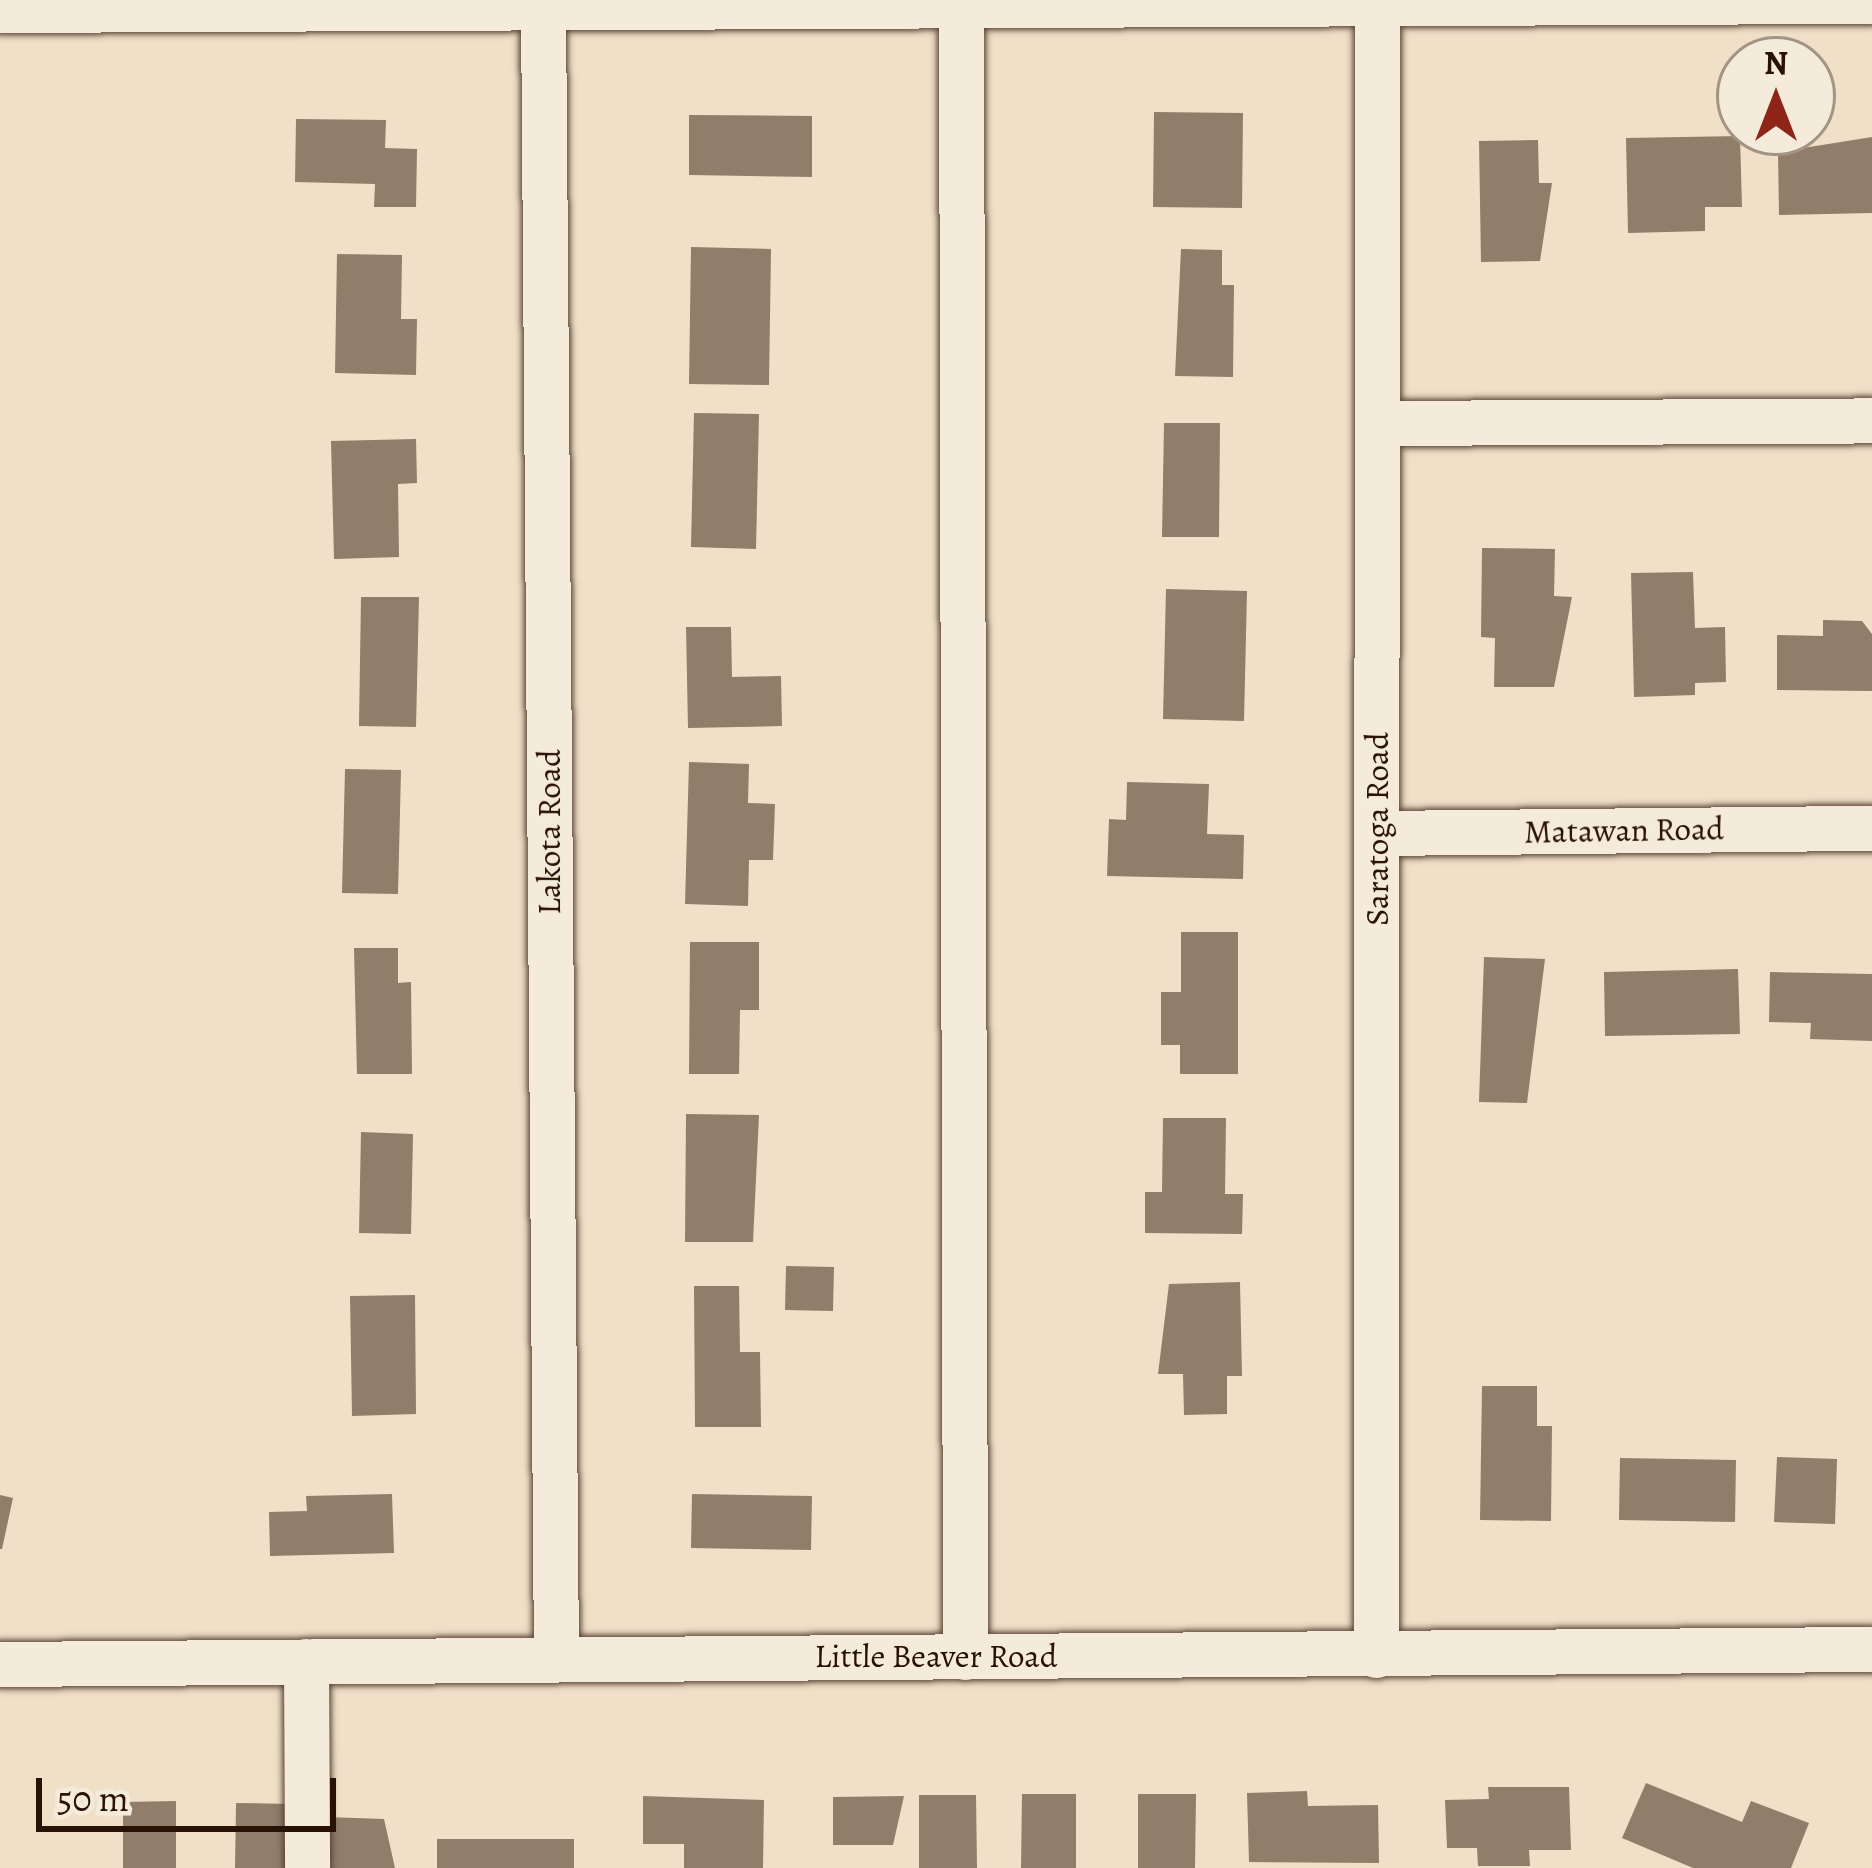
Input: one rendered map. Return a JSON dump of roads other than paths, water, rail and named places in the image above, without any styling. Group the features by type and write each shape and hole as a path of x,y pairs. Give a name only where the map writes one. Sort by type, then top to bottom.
{"street":[{"path":"0,10 497,4 1872,1"},
{"name":"Saratoga Road","path":"1376,1654 1377,3"},
{"path":"961,5 965,1657"},
{"name":"Lakota Road","path":"543,7 556,1657"},
{"path":"1377,423 1872,420"},
{"name":"Matawan Road","path":"1377,833 1872,828"},
{"name":"Little Beaver Road","path":"0,1664 1872,1649"},
{"path":"306,1660 307,1868"}]}
